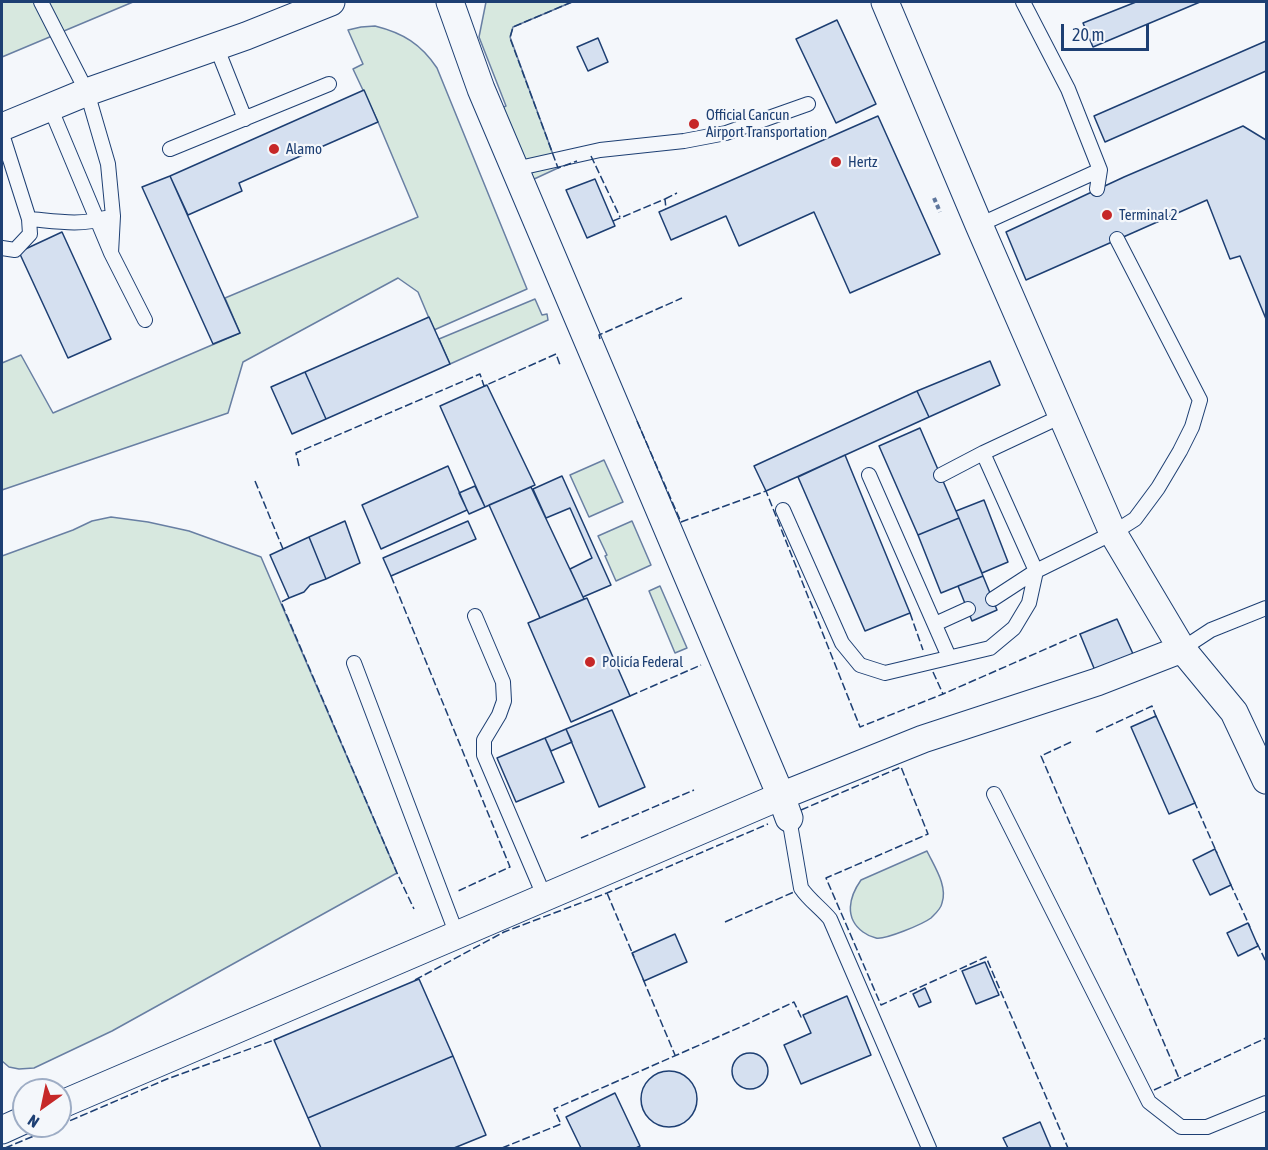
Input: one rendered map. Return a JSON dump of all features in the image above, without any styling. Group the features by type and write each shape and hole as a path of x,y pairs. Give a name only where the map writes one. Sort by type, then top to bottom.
{"street":[{"path":"246,36 287,2"},
{"path":"2,127 87,92 246,36 331,2"},
{"path":"450,2 481,89 785,807"},
{"path":"462,34 469,2"},
{"path":"885,2 1113,533 1182,649 1234,712 1266,780"},
{"path":"72,1100 544,898 785,807 922,739 1097,682 1182,649"}],"lane":[{"path":"41,2 87,92 108,164 113,216 111,253"},
{"path":"1023,2 1068,89 1100,170 1097,189"},
{"path":"216,46 245,119"},
{"path":"170,149 329,84"},
{"path":"515,169 600,150 684,141 726,133 808,104"},
{"path":"50,107 111,253 145,320"},
{"path":"2,134 29,219 30,234 15,250 2,248"},
{"path":"979,225 1100,170"},
{"path":"29,219 64,222 98,221 113,216"},
{"path":"993,599 1036,571 1124,528 1136,519 1158,488 1192,427 1200,400 1118,239"},
{"path":"941,475 982,453 1062,416"},
{"path":"783,510 842,643 860,665 885,673 990,648 1014,628 1029,603 1036,571 982,453"},
{"path":"869,475 949,657"},
{"path":"1182,649 1211,630 1266,608"},
{"path":"935,624 968,609"},
{"path":"475,616 503,682 504,701 499,715 484,740 484,755 544,898"},
{"path":"354,663 457,935"},
{"path":"994,794 1149,1102 1182,1127 1207,1127 1266,1103"},
{"path":"785,807 801,888 830,919 929,1149"}],"shaded area":[{"path":"2,2 133,2 2,57"},
{"path":"486,2 572,2 513,27 510,37 558,168 532,180 501,108 506,106 479,37"},
{"path":"375,26 403,36 418,46 437,68 527,289 434,330 418,292 398,278 243,362 228,413 2,490 2,363 21,355 53,413 240,333 225,298 418,217 353,69 363,64 348,30"},
{"path":"535,299 542,315 547,314 548,320 450,364 439,339"},
{"path":"604,460 623,502 589,517 570,475"},
{"path":"111,517 189,531 261,557 397,873 112,1031 34,1068 19,1069 9,1067 2,1061 2,556 92,521"},
{"path":"632,521 651,565 616,581 598,536"},
{"path":"660,586 687,648 675,653 649,591"},
{"path":"927,851 943,890 942,903 938,911 920,924 887,937 876,938 863,932 853,920 850,907 861,880"}],"building":[{"path":"1136,2 1200,2 1093,47 1083,23"},
{"path":"837,20 876,104 836,123 796,39"},
{"path":"598,38 608,62 588,71 577,47"},
{"path":"1266,41 1266,71 1105,142 1094,116"},
{"name":"Alamo","path":"364,90 378,122 239,183 242,191 188,215 170,176"},
{"name":"Hertz","path":"878,116 940,254 850,293 814,212 739,246 726,216 671,240 659,212"},
{"name":"Terminal 2","path":"1243,126 1266,140 1266,319 1240,256 1230,259 1207,200 1026,280 1006,232 1124,177"},
{"path":"170,176 240,333 213,344 142,187"},
{"path":"595,179 615,226 587,238 566,190"},
{"path":"62,232 111,339 68,358 19,252"},
{"path":"429,317 450,364 326,419 305,372"},
{"path":"990,361 1000,385 929,417 917,391"},
{"path":"305,372 326,419 292,434 271,387"},
{"path":"487,385 535,485 485,507 440,406"},
{"path":"917,391 929,417 766,491 754,466"},
{"path":"920,428 959,518 918,535 879,446"},
{"path":"845,455 910,613 865,631 798,477"},
{"path":"448,466 467,510 381,549 362,505"},
{"path":"562,476 611,585 583,597 570,569 592,558 570,508 546,518 533,489"},
{"path":"475,486 485,507 469,514 459,493"},
{"path":"531,487 584,599 540,618 489,505"},
{"path":"984,500 1008,562 982,573 956,511"},
{"path":"959,518 983,576 941,593 918,535"},
{"path":"345,521 360,563 326,579 309,537"},
{"path":"468,521 476,539 391,576 383,558"},
{"path":"309,537 326,579 310,585 304,592 289,598 270,555"},
{"path":"983,576 997,610 972,621 958,586"},
{"path":"587,598 630,696 571,722 528,623"},
{"path":"1117,619 1134,656 1096,673 1080,634"},
{"path":"612,710 645,787 599,807 566,729"},
{"path":"1156,716 1195,803 1169,814 1131,727"},
{"path":"566,729 572,742 551,751 545,738"},
{"path":"545,738 564,782 516,802 497,758"},
{"path":"1215,849 1231,885 1210,895 1193,860"},
{"path":"1248,923 1258,946 1238,956 1227,933"},
{"path":"675,934 687,962 644,981 632,953"},
{"path":"985,962 999,995 976,1004 962,971"},
{"path":"419,979 453,1056 308,1118 274,1040"},
{"path":"925,988 931,1002 919,1007 913,994"},
{"path":"847,996 871,1055 801,1084 784,1045 811,1033 803,1015"},
{"path":"750,1053 763,1058 768,1071 763,1084 750,1089 737,1084 732,1071 737,1058"},
{"path":"453,1056 486,1135 454,1148 321,1148 308,1118"},
{"path":"669,1071 680,1073 689,1079 695,1088 697,1099 695,1110 689,1119 680,1125 669,1127 658,1125 649,1119 643,1110 641,1099 643,1088 649,1079 658,1073"},
{"path":"615,1093 640,1146 636,1148 581,1148 566,1117"},
{"path":"1040,1122 1051,1148 1008,1148 1003,1138"}],"fence":[{"path":"572,2 513,27 510,38 558,168 577,161"},
{"path":"591,156 620,217"},
{"path":"665,199 677,193"},
{"path":"613,221 665,199 666,209"},
{"path":"600,339 599,335 682,298"},
{"path":"299,466 296,453 480,374 484,386 556,354 560,365"},
{"path":"637,421 681,522 766,491 860,727 943,694 1080,634"},
{"path":"255,481 283,549"},
{"path":"391,576 510,867 458,891"},
{"path":"289,598 281,602 414,909"},
{"path":"910,613 923,650"},
{"path":"630,696 701,665"},
{"path":"933,672 943,694"},
{"path":"1096,732 1152,706 1157,719"},
{"path":"1071,742 1041,756 1179,1078"},
{"path":"801,810 901,767 928,834 826,878 881,1005 986,957 1068,1148"},
{"path":"581,838 694,790"},
{"path":"1194,801 1217,853"},
{"path":"415,980 504,932 607,893 768,824"},
{"path":"1230,883 1250,927"},
{"path":"725,922 794,892"},
{"path":"607,893 634,957"},
{"path":"1257,943 1266,962"},
{"path":"643,979 675,1055"},
{"path":"502,1148 561,1124 554,1109 794,1002 801,1017 803,1015"},
{"path":"1154,1090 1266,1038"},
{"path":"72,1120 167,1079 277,1039"},
{"path":"5,1148 29,1138"}],"place":[{"name":"Official Cancun Airport Transportation","path":"694,124"},
{"name":"Alamo","path":"274,149"},
{"name":"Hertz","path":"836,162"},
{"name":"Terminal 2","path":"1107,215"},
{"name":"Policía Federal","path":"590,662"}]}
